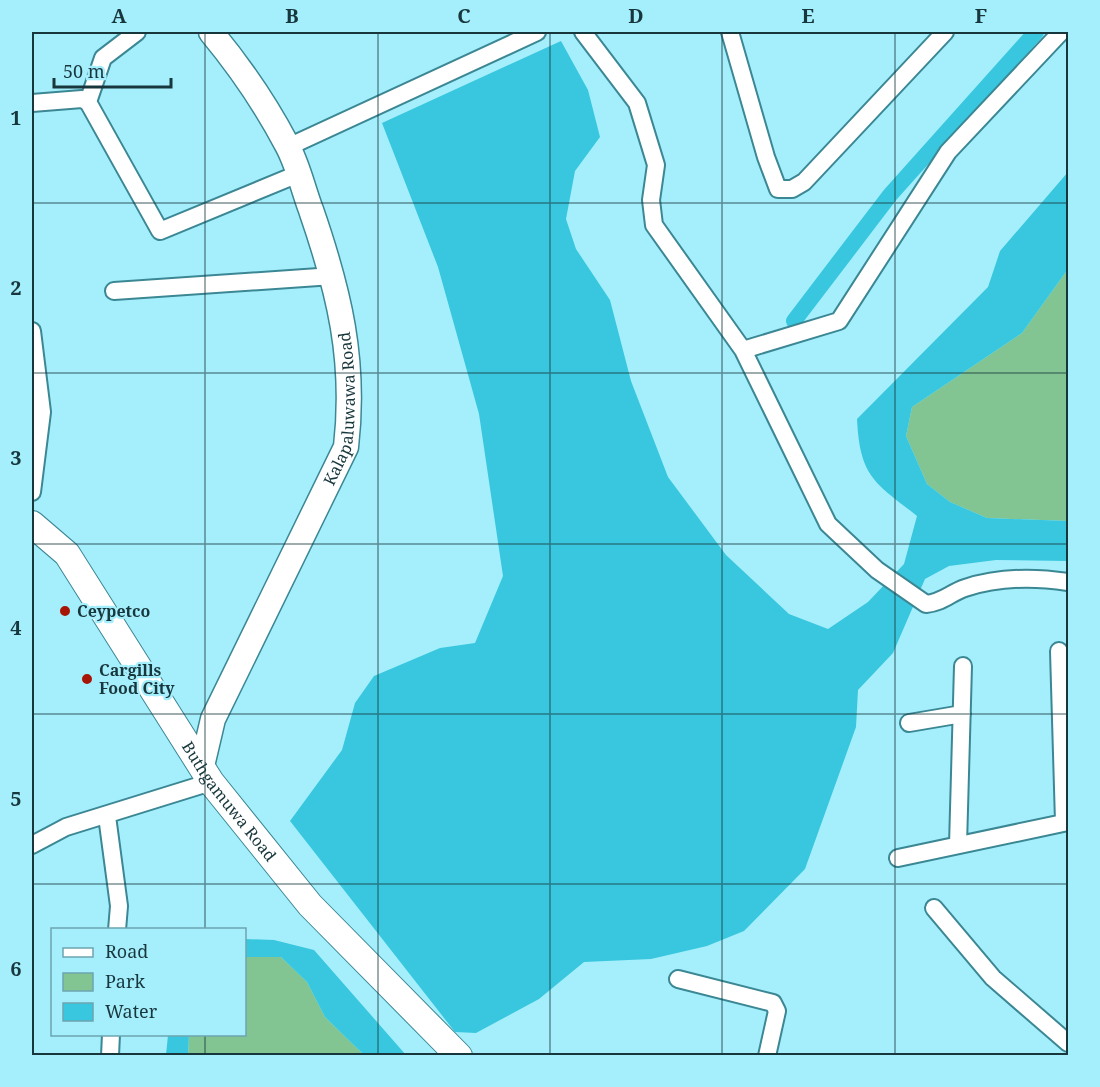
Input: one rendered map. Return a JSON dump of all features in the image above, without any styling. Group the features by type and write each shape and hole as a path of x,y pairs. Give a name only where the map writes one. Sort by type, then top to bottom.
{"main road":[{"name":"Buthgamuwa Road","path":"32,524 67,554 207,774 310,905 451,1047"}],"street":[{"path":"88,102 103,58 137,32"},
{"name":"Kalapaluwawa Road","path":"207,774 213,719 346,447 350,406 348,357 333,276 288,147 239,66 211,32"},
{"path":"288,147 537,32"},
{"path":"583,32 637,103 656,165 651,200 654,225 743,350 828,524 878,570 926,604 940,602 964,588 1007,580 1044,579 1068,582"},
{"path":"730,32 778,189 792,189 804,182 945,32"},
{"path":"743,350 839,321 948,152 1061,32"},
{"path":"32,103 82,99 88,102 160,231 298,174"},
{"path":"114,291 333,276"},
{"path":"32,331 42,412 32,492"},
{"path":"898,858 1066,822 1059,651"},
{"path":"958,845 963,666"},
{"path":"909,723 962,714"},
{"path":"175,726 213,719"},
{"path":"32,845 66,827 107,816 207,774"},
{"path":"107,816 119,906 117,928"},
{"path":"934,908 993,978 1068,1043"},
{"path":"678,979 772,1003 777,1011 767,1056"},
{"path":"110,1056 111,1036"}],"green space":[{"path":"1068,269 1068,521 987,518 950,502 927,484 906,436 912,407 1022,333"},
{"path":"246,957 281,957 307,982 325,1017 364,1055 188,1056 189,1036 246,1036"}],"water":[{"path":"561,41 588,90 600,137 575,171 566,219 576,249 610,300 631,381 668,477 726,555 789,614 828,629 868,602 904,564 917,516 890,495 872,476 862,454 857,419 988,287 1000,251 1068,172 1068,269 1022,333 912,407 906,436 927,484 950,502 987,518 1068,521 1068,561 996,560 949,566 925,579 893,653 858,690 856,727 805,869 744,931 707,946 651,959 584,962 539,999 476,1033 455,1032 290,821 342,750 355,703 374,676 440,648 475,643 503,576 479,414 438,267 382,123"},
{"path":"246,939 274,940 314,950 406,1055 364,1055 325,1017 307,982 281,957 246,957"},
{"path":"168,1036 189,1036 188,1055 166,1055"}],"waterway":[{"path":"794,321 890,195 1036,32"}],"place":[{"name":"Ceypetco","path":"65,611"},
{"name":"Cargills Food City","path":"87,679"}]}
